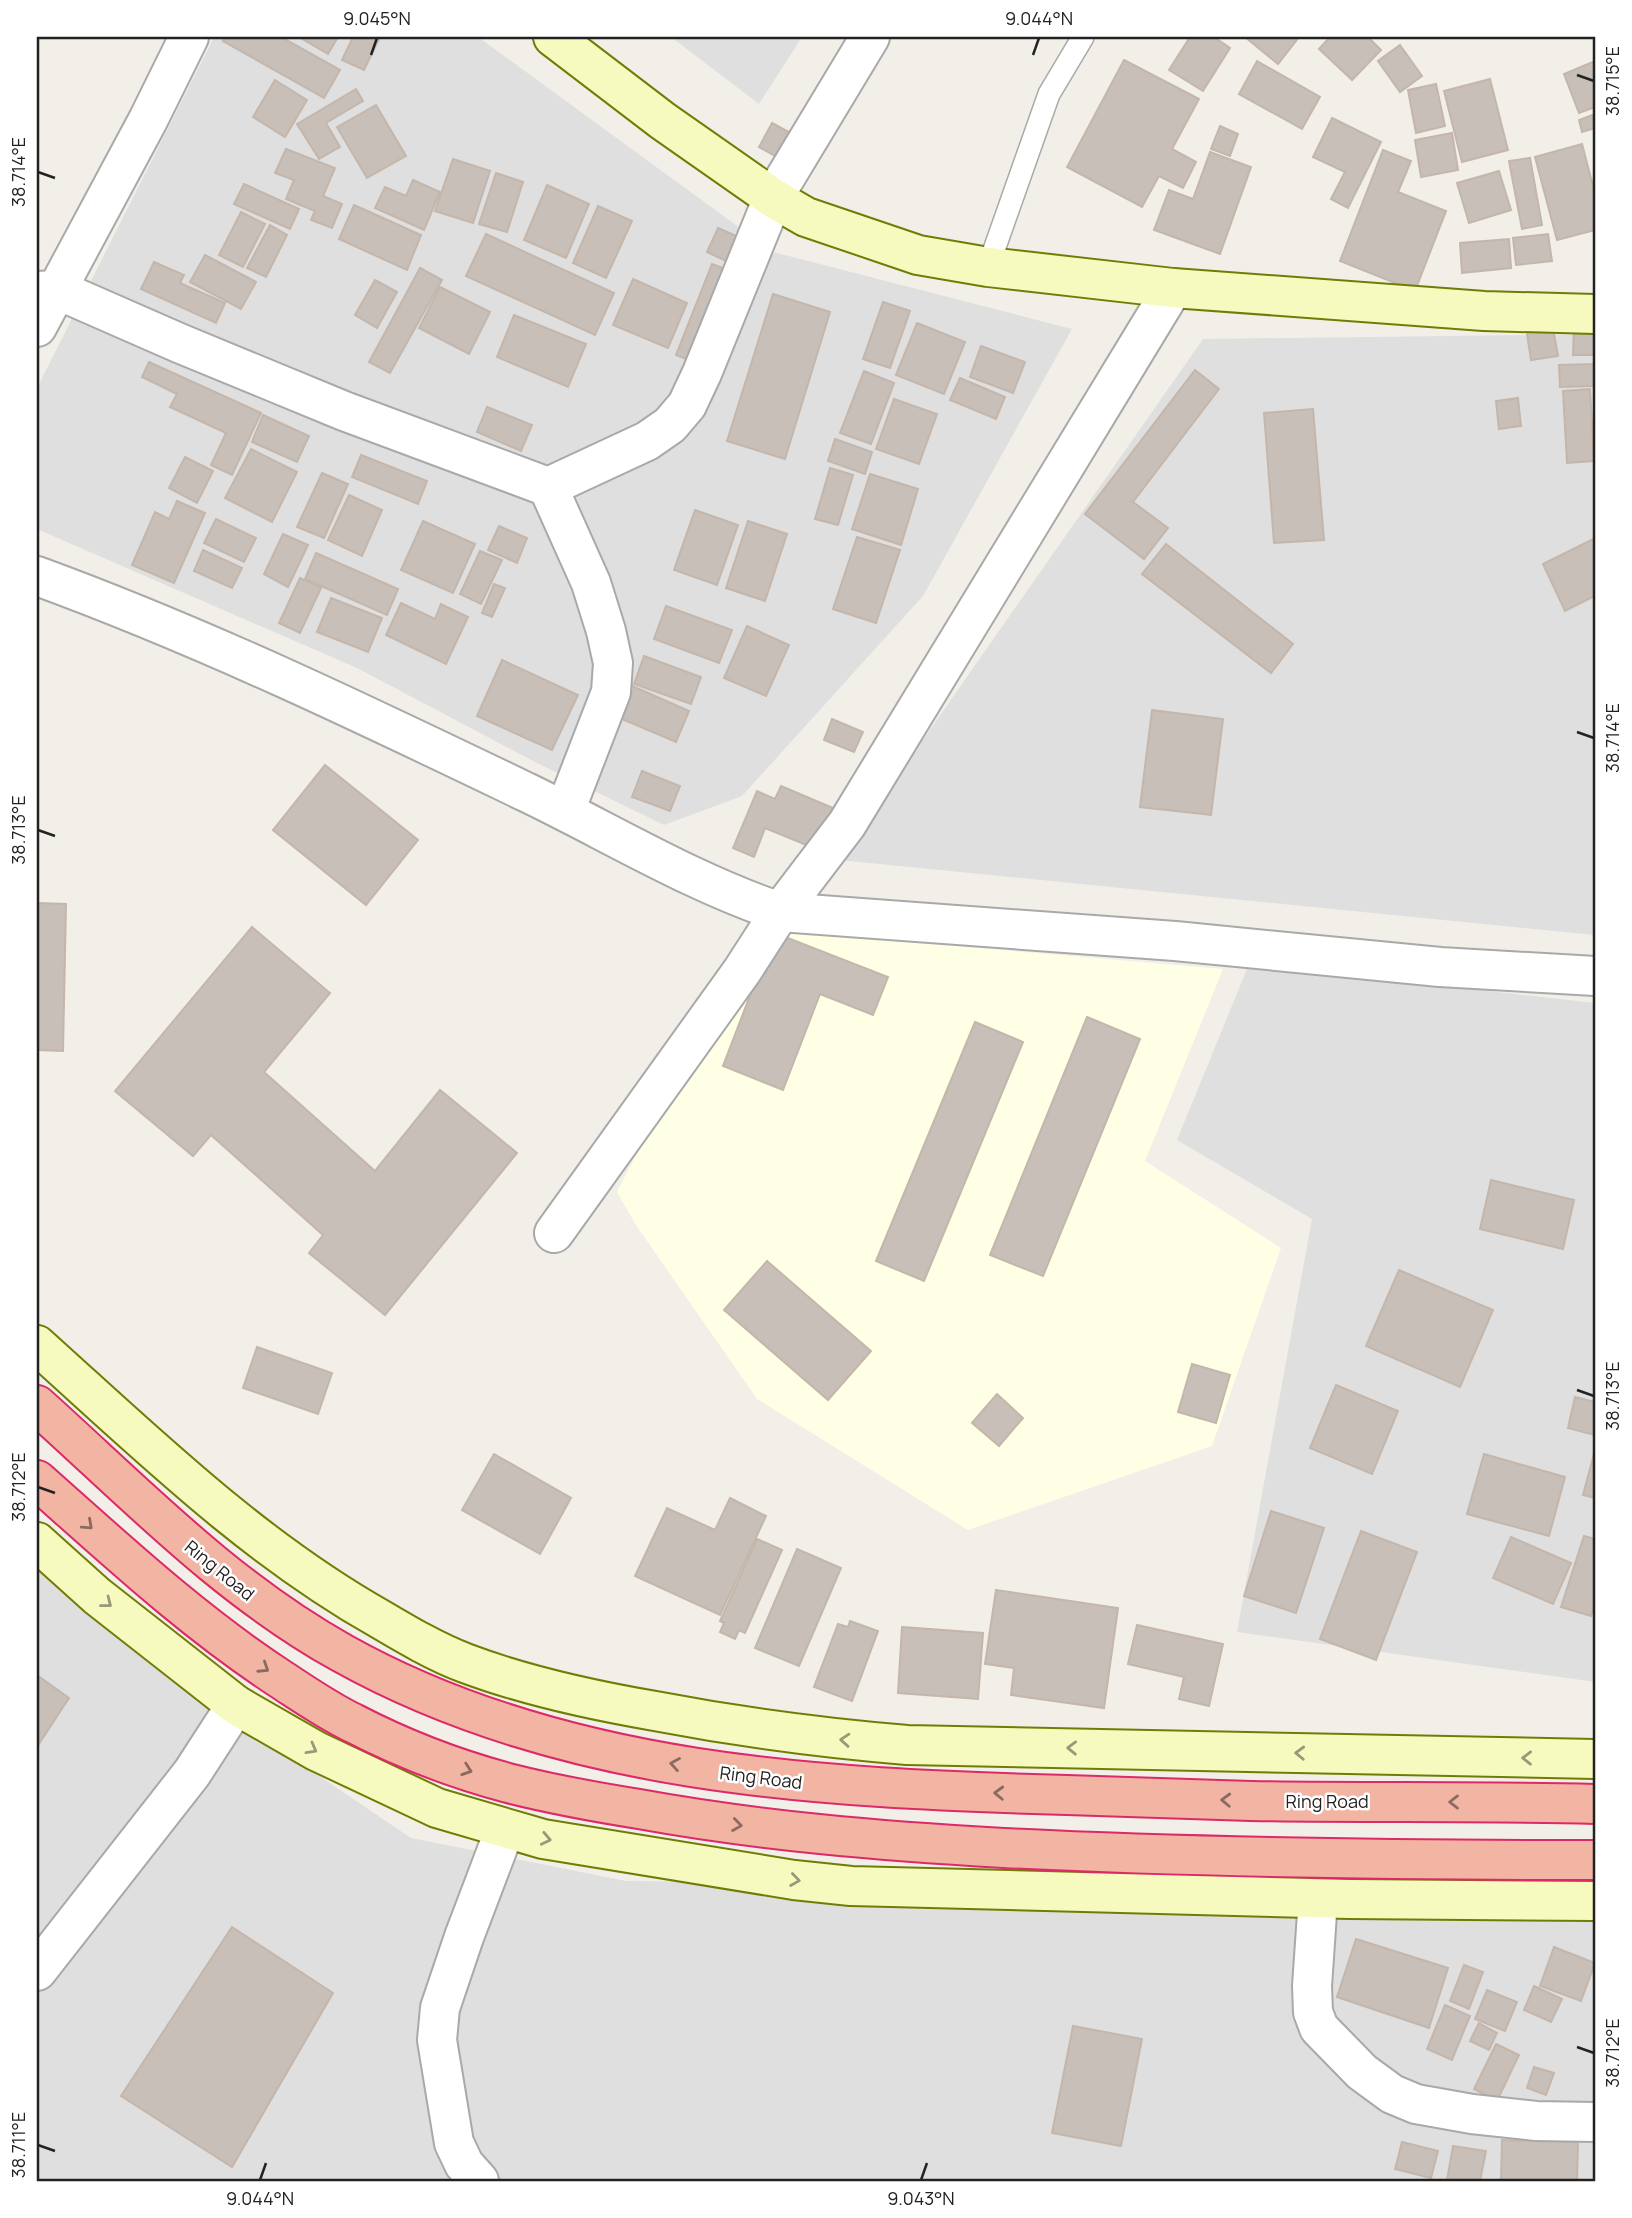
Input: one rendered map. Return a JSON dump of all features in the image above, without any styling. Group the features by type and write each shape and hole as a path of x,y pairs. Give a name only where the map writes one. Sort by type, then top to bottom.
{"highway":[{"name":"Ring Road","path":"37,1405 189,1545 255,1598 301,1629 343,1654 411,1688 512,1727 577,1744 741,1775 820,1784 936,1792 1253,1801 1595,1804"},
{"path":"37,1480 172,1600 305,1696 351,1723 394,1742 507,1783 673,1815 785,1831 896,1842 1133,1854 1595,1860"}],"main road":[{"path":"553,37 663,121 773,198 806,217 918,255 988,267 1173,288 1484,310 1595,314"},
{"path":"37,1345 228,1516 288,1562 355,1605 464,1663 542,1687 689,1717 831,1739 894,1744 1595,1759"},
{"path":"37,1542 97,1596 236,1704 316,1751 437,1808 543,1839 794,1880 851,1886 1318,1899 1595,1901"}],"street":[{"path":"37,327 47,291 189,37"},
{"path":"47,291 344,411 548,487 647,441 670,425 687,405 773,198 870,37"},
{"path":"554,1233 742,971 780,912 847,824 1173,288"},
{"path":"548,487 591,583 613,663 611,692 565,811"},
{"path":"37,576 110,603 353,708 565,811 631,847 736,897 780,912 1175,940 1440,967 1595,976"},
{"path":"37,1971 192,1773 236,1704"},
{"path":"479,2181 464,2164 454,2143 438,2040 440,2008 505,1829"},
{"path":"1318,1899 1312,1986 1313,2012 1319,2028 1362,2072 1392,2094 1416,2104 1472,2115 1536,2121 1595,2122"}],"lane":[{"path":"988,267 1049,94 1083,37"}],"shaded area":[{"path":"214,37 478,37 773,252 1072,329 923,596 742,796 664,825 537,763 357,668 37,529 37,388"},
{"path":"671,37 802,37 759,104"},
{"path":"1595,334 1595,935 839,860 1203,339"},
{"path":"780,931 1223,969 1145,1161 1281,1248 1212,1446 968,1530 757,1399 636,1225 617,1192 640,1147"},
{"path":"1249,964 1595,1003 1595,1682 1237,1632 1312,1219 1177,1140"},
{"path":"37,1558 152,1663 411,1838 626,1881 1595,1890 1595,2181 37,2181"}],"building":[{"path":"225,37 281,37 340,70 324,98 223,41"},
{"path":"299,37 338,37 328,54"},
{"path":"353,37 380,37 364,70 342,60"},
{"path":"1190,37 1214,37 1230,48 1203,91 1169,70"},
{"path":"1245,37 1299,37 1278,64"},
{"path":"1330,37 1368,37 1381,50 1352,80 1319,49"},
{"path":"1400,45 1422,76 1400,92 1378,61"},
{"path":"1124,60 1199,99 1172,149 1196,162 1183,188 1159,176 1142,207 1067,167"},
{"path":"1257,61 1320,97 1302,129 1239,94"},
{"path":"1595,61 1595,107 1579,113 1564,74"},
{"path":"1490,79 1508,150 1462,162 1444,91"},
{"path":"275,80 307,100 285,137 253,117"},
{"path":"1436,84 1445,126 1416,133 1408,90"},
{"path":"356,89 363,101 326,123 340,147 319,159 297,124"},
{"path":"376,105 406,156 367,178 337,127"},
{"path":"1592,115 1595,128 1582,132 1579,120"},
{"path":"1332,118 1381,142 1348,208 1331,199 1345,172 1313,157"},
{"path":"772,123 796,136 782,160 759,147"},
{"path":"1220,126 1238,134 1230,156 1211,149"},
{"path":"1452,133 1458,170 1421,177 1415,140"},
{"path":"1582,144 1595,194 1595,230 1557,240 1535,157"},
{"path":"286,149 335,168 323,196 342,204 332,228 311,220 315,211 286,199 294,180 275,173"},
{"path":"1383,150 1411,161 1398,192 1446,211 1415,291 1340,261"},
{"path":"1210,152 1251,167 1220,254 1154,230 1169,190 1193,199"},
{"path":"1530,158 1542,225 1522,229 1509,161"},
{"path":"453,159 490,171 473,223 435,211"},
{"path":"1499,171 1511,210 1469,223 1457,183"},
{"path":"496,173 523,182 507,232 479,224"},
{"path":"413,180 440,192 424,230 375,208 385,187 406,196"},
{"path":"244,184 299,209 290,229 234,204"},
{"path":"547,185 589,204 566,258 524,240"},
{"path":"354,205 421,235 407,270 339,239"},
{"path":"598,206 632,221 606,278 573,263"},
{"path":"241,212 265,224 243,267 219,255"},
{"path":"270,225 287,235 266,277 247,268"},
{"path":"718,228 741,238 730,263 707,252"},
{"path":"486,234 614,293 595,335 466,276"},
{"path":"1548,234 1552,261 1516,265 1513,238"},
{"path":"1509,239 1511,268 1462,273 1460,243"},
{"path":"205,255 256,282 241,309 190,282"},
{"path":"154,262 184,275 180,283 225,303 216,323 141,289"},
{"path":"712,264 736,273 699,364 676,355"},
{"path":"420,268 442,280 390,373 369,362"},
{"path":"633,279 687,303 668,348 613,325"},
{"path":"375,280 397,292 377,328 355,315"},
{"path":"440,287 490,312 469,354 419,328"},
{"path":"773,294 830,312 785,459 727,441"},
{"path":"883,302 910,311 890,368 863,359"},
{"path":"514,315 586,344 568,387 497,357"},
{"path":"917,323 965,342 944,394 896,375"},
{"path":"1552,323 1558,356 1531,360 1526,327"},
{"path":"1574,325 1595,325 1595,355 1573,355"},
{"path":"981,346 1025,362 1013,393 970,377"},
{"path":"149,362 261,413 232,475 211,465 226,433 170,407 177,394 142,377"},
{"path":"1595,364 1595,386 1560,387 1559,365"},
{"path":"1195,370 1219,389 1133,502 1168,528 1144,559 1085,514"},
{"path":"864,371 894,383 871,444 840,433"},
{"path":"960,378 1005,397 996,419 950,400"},
{"path":"1590,389 1594,461 1567,463 1563,391"},
{"path":"1518,398 1521,426 1499,429 1496,401"},
{"path":"894,399 937,414 919,464 876,449"},
{"path":"487,407 532,425 521,451 477,432"},
{"path":"1313,409 1324,540 1274,543 1264,413"},
{"path":"263,415 309,436 297,462 252,442"},
{"path":"835,439 872,452 865,474 828,461"},
{"path":"251,449 297,472 272,522 225,498"},
{"path":"361,455 427,481 418,504 352,477"},
{"path":"185,457 213,471 197,503 169,488"},
{"path":"830,468 853,475 838,525 815,519"},
{"path":"322,473 348,484 324,538 297,527"},
{"path":"870,474 918,489 901,545 852,529"},
{"path":"349,495 382,510 362,556 328,540"},
{"path":"177,501 205,513 174,583 132,565 155,512 169,519"},
{"path":"695,510 738,525 717,585 674,570"},
{"path":"216,519 256,538 244,562 204,543"},
{"path":"423,521 475,544 453,593 401,570"},
{"path":"748,521 787,534 765,601 726,588"},
{"path":"499,526 527,538 517,563 488,550"},
{"path":"283,534 308,545 288,587 264,574"},
{"path":"857,537 900,550 876,623 833,609"},
{"path":"1595,538 1595,596 1565,611 1543,564"},
{"path":"1166,544 1293,644 1271,673 1142,574"},
{"path":"203,550 242,568 232,588 194,571"},
{"path":"480,551 502,560 481,604 460,594"},
{"path":"316,553 398,589 387,615 305,579"},
{"path":"300,578 321,588 300,633 279,623"},
{"path":"494,584 505,588 492,617 482,613"},
{"path":"331,598 382,618 368,652 317,632"},
{"path":"401,603 435,619 441,604 468,617 446,664 386,635"},
{"path":"666,606 732,630 719,663 654,639"},
{"path":"747,626 789,645 766,696 724,678"},
{"path":"644,656 701,677 691,704 634,684"},
{"path":"502,660 578,695 552,750 477,716"},
{"path":"630,685 689,711 676,742 617,717"},
{"path":"1152,710 1223,719 1211,815 1140,807"},
{"path":"832,719 863,732 854,752 824,740"},
{"path":"325,765 418,840 366,905 273,830"},
{"path":"642,771 680,786 670,811 632,797"},
{"path":"781,786 833,808 816,849 765,828 754,857 733,848 757,791 775,799"},
{"path":"37,903 66,904 63,1051 37,1050"},
{"path":"252,927 330,993 264,1072 375,1171 440,1090 517,1153 385,1315 309,1253 323,1235 211,1135 193,1156 115,1091"},
{"path":"780,935 888,977 873,1015 820,994 783,1090 723,1066 759,972 765,974"},
{"path":"1087,1017 1140,1039 1043,1276 990,1255"},
{"path":"975,1022 1023,1042 924,1281 876,1261"},
{"path":"1491,1180 1574,1200 1563,1249 1480,1229"},
{"path":"767,1261 871,1351 828,1400 724,1310"},
{"path":"1399,1270 1493,1310 1460,1387 1366,1346"},
{"path":"257,1347 332,1373 318,1414 243,1388"},
{"path":"1192,1364 1230,1375 1216,1423 1178,1412"},
{"path":"1336,1385 1398,1411 1372,1474 1310,1448"},
{"path":"997,1394 1023,1418 999,1446 972,1423"},
{"path":"1575,1397 1595,1402 1595,1435 1568,1428"},
{"path":"1595,1450 1595,1498 1583,1495"},
{"path":"494,1454 571,1498 540,1554 462,1510"},
{"path":"1484,1454 1565,1477 1549,1536 1467,1514"},
{"path":"730,1498 766,1516 720,1615 635,1576 667,1508 715,1530"},
{"path":"1271,1511 1324,1528 1296,1613 1244,1596"},
{"path":"1361,1531 1417,1552 1376,1660 1320,1639"},
{"path":"1584,1536 1595,1539 1595,1603 1591,1616 1561,1607"},
{"path":"1511,1537 1571,1563 1553,1604 1493,1578"},
{"path":"757,1539 782,1550 745,1633 739,1630 735,1639 720,1632 724,1623 720,1621"},
{"path":"797,1549 841,1568 799,1666 755,1648"},
{"path":"996,1590 1118,1608 1104,1708 1011,1695 1014,1668 985,1664"},
{"path":"850,1621 878,1631 852,1701 814,1687 838,1624 848,1627"},
{"path":"1137,1625 1223,1644 1209,1706 1179,1699 1184,1677 1128,1664"},
{"path":"902,1627 983,1633 978,1699 898,1693"},
{"path":"37,1675 69,1698 37,1747"},
{"path":"232,1927 333,1993 232,2167 121,2096"},
{"path":"1356,1939 1448,1968 1429,2028 1337,1997"},
{"path":"1554,1947 1595,1963 1581,2001 1540,1986"},
{"path":"1464,1965 1483,1972 1469,2009 1450,2001"},
{"path":"1534,1986 1562,1999 1551,2022 1524,2010"},
{"path":"1487,1990 1517,2002 1505,2031 1475,2019"},
{"path":"1445,2005 1470,2016 1452,2060 1427,2049"},
{"path":"1479,2023 1497,2033 1489,2050 1470,2041"},
{"path":"1073,2026 1142,2039 1121,2146 1052,2133"},
{"path":"1496,2044 1519,2055 1497,2101 1474,2089"},
{"path":"1534,2067 1554,2073 1546,2095 1527,2088"},
{"path":"1502,2140 1578,2142 1577,2181 1501,2181"},
{"path":"1402,2142 1438,2151 1431,2178 1395,2169"},
{"path":"1453,2146 1486,2151 1480,2181 1447,2180"}]}
